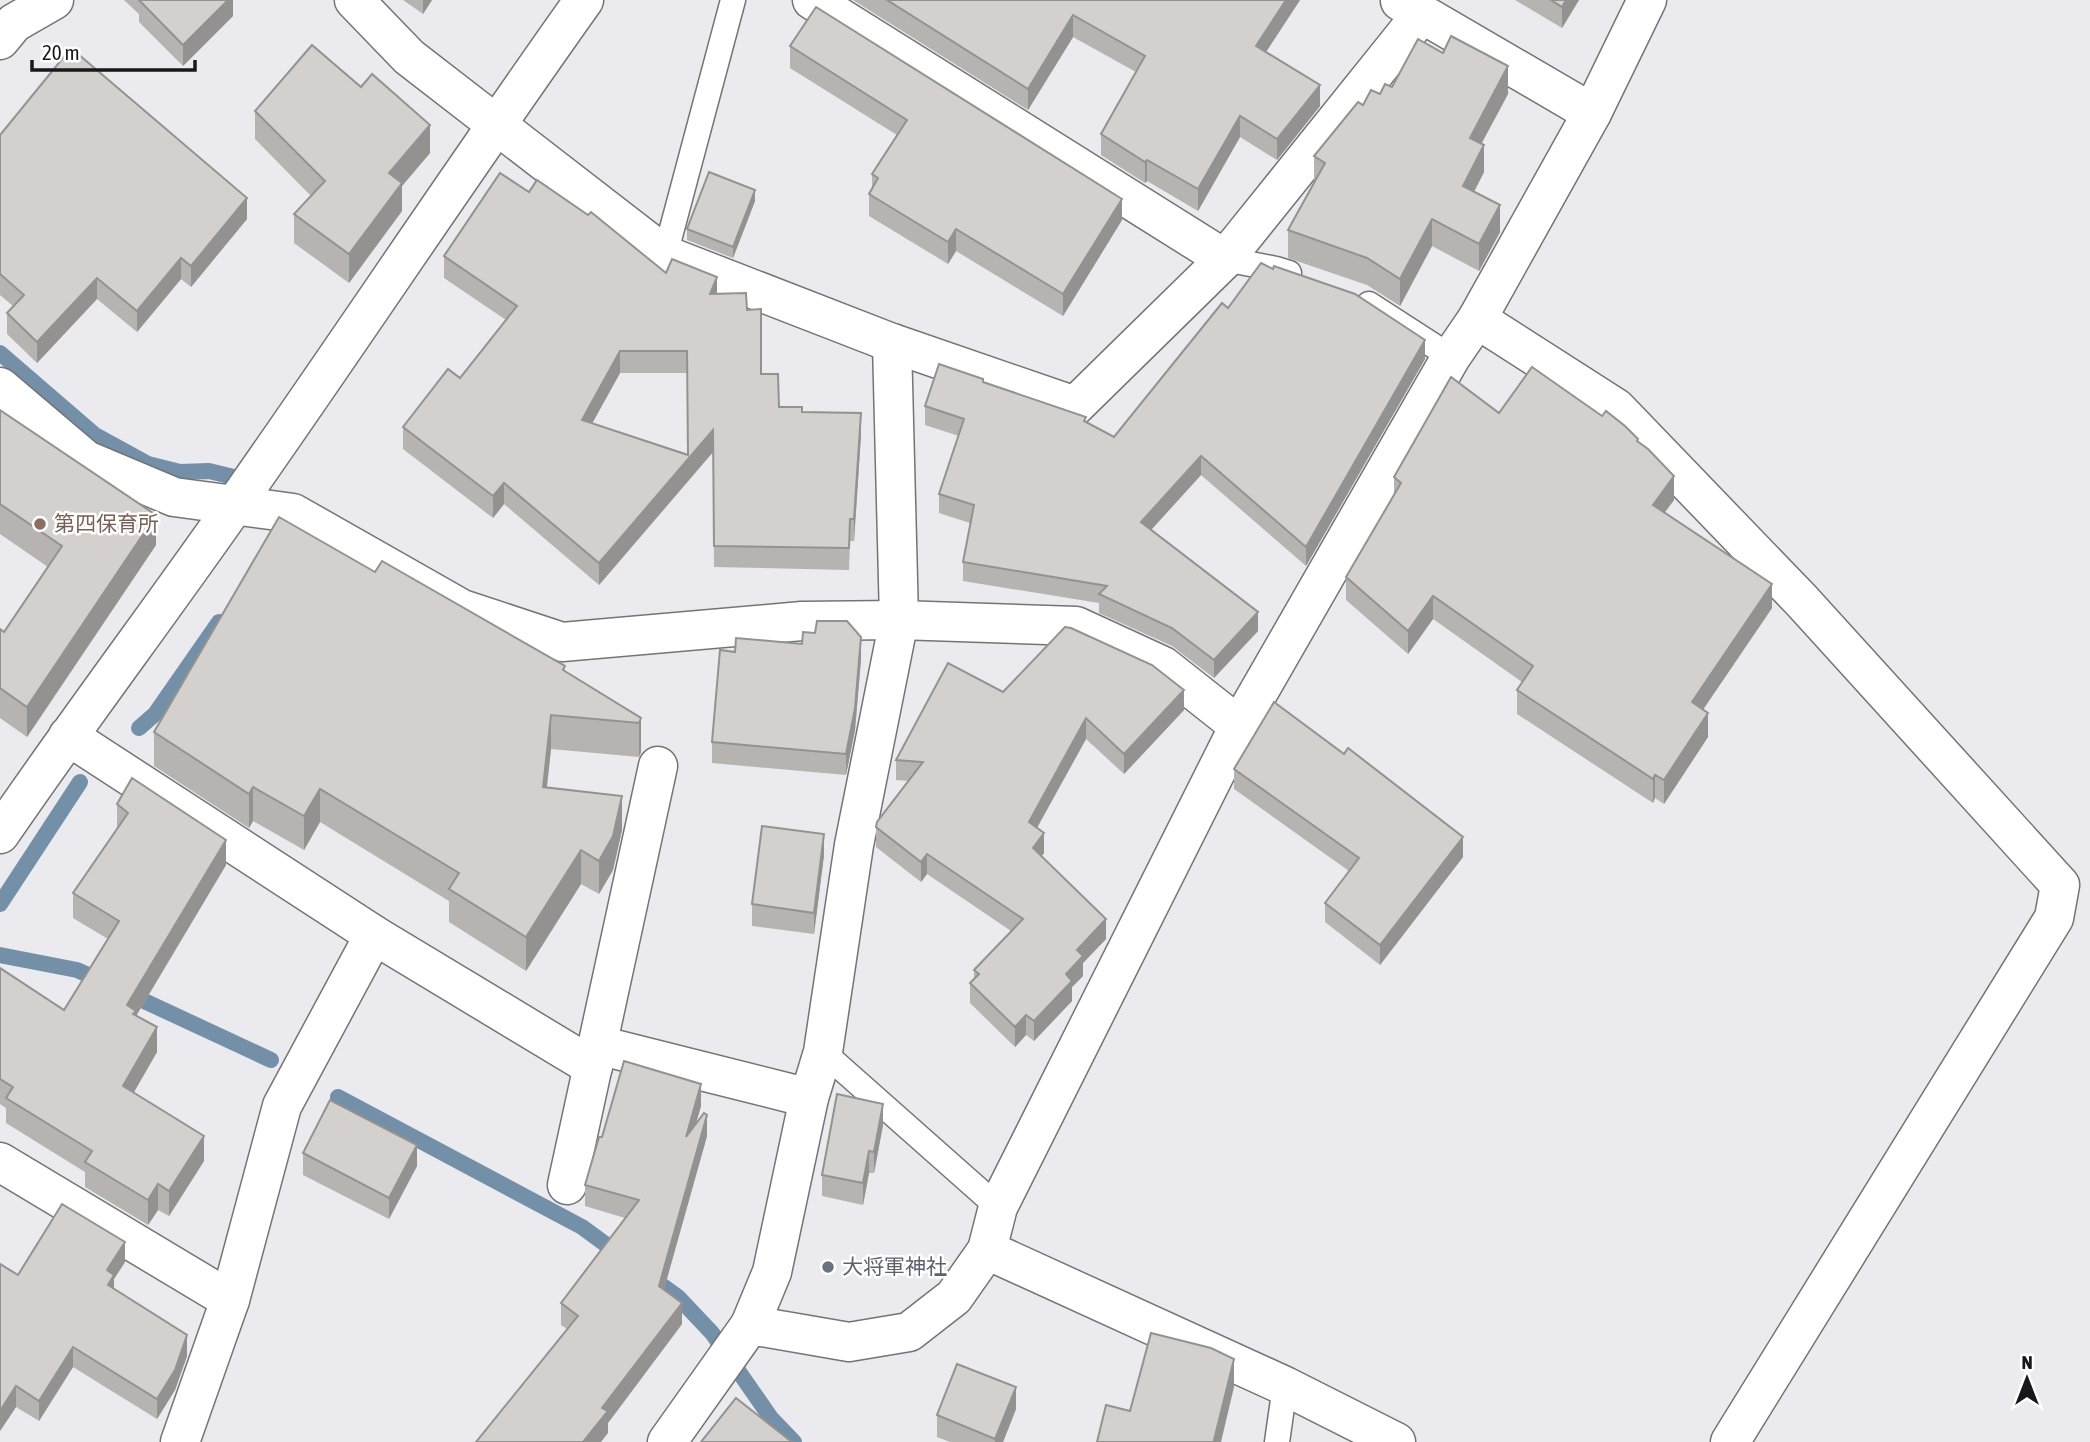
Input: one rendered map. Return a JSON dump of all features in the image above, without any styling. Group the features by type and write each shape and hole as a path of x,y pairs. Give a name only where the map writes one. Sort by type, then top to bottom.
{"street":[{"path":"0,40 14,23 54,0"},
{"path":"354,0 409,57 665,255 892,343 1074,406 1225,260 1410,7 1592,113"},
{"path":"0,834 237,502 496,123 584,0"},
{"path":"812,0 1225,260"},
{"path":"749,1327 849,1342 909,1332 954,1297 986,1250 998,1207 1239,726 1451,356 1477,319 1592,113 1647,0"},
{"path":"1477,319 1616,408 1802,601 2060,885 2054,918 1730,1442"},
{"path":"667,1442 749,1327 772,1272 809,1098 823,1052 854,845 898,621 892,343"},
{"path":"0,387 86,460 174,497 237,502 293,513 461,609 562,642 802,621 1076,626 1163,666 1239,726"},
{"path":"68,736 374,935 595,1056 809,1098"},
{"path":"567,1185 658,766"},
{"path":"180,1442 230,1300 282,1106 374,935"},
{"path":"0,1162 230,1300"},
{"path":"986,1250 1285,1386 1396,1442"}],"lane":[{"path":"665,255 733,0"},
{"path":"1225,260 1276,269 1313,282"},
{"path":"1350,295 1362,299 1451,356"},
{"path":"823,1052 998,1207"},
{"path":"1277,1442 1285,1386"}],"building":[{"path":"139,0 228,0 183,45"},
{"path":"887,0 1286,0 1256,46 1320,85 1277,139 1240,116 1198,189 1147,160 1145,162 1101,134 1145,56 1073,15 1028,89"},
{"path":"1551,0 1566,0 1562,7"},
{"path":"816,7 1122,199 1063,294 956,229 948,242 869,194 878,178 872,174 907,120 790,46"},
{"path":"1451,36 1508,66 1470,138 1484,145 1463,186 1500,205 1479,244 1432,219 1400,279 1367,258 1288,230 1325,163 1314,156 1358,102 1363,105 1371,90 1380,94 1385,84 1392,87 1418,39 1443,53"},
{"path":"312,45 361,87 372,74 430,125 389,173 402,183 349,254 294,214 325,181 255,111"},
{"path":"71,48 247,198 191,266 181,258 137,311 97,278 37,342 7,313 24,295 0,274 0,135"},
{"path":"709,172 755,190 733,247 687,229"},
{"path":"500,173 529,192 537,180 588,215 591,212 666,273 672,259 717,277 710,294 746,293 747,310 761,309 761,374 778,374 779,407 802,407 802,412 861,413 854,519 850,519 849,548 714,546 713,430 599,563 504,483 493,496 403,427 448,369 460,378 517,306 444,256","holes":["620,351 687,351 688,455 582,420"]},
{"path":"1261,263 1355,294 1425,340 1306,547 1201,456 1141,522 1258,612 1214,660 1172,628 1099,594 1107,586 963,562 974,505 939,494 964,419 925,406 939,364 1086,417 1084,421 1114,437 1222,303 1228,308"},
{"path":"1532,367 1602,416 1606,411 1625,426 1674,476 1653,505 1772,584 1692,702 1708,713 1664,780 1655,775 1653,779 1517,690 1533,666 1433,596 1408,631 1346,577 1401,483 1394,477 1451,377 1499,413"},
{"path":"0,410 156,515 27,707 0,688 0,629 4,632 62,546 0,504"},
{"path":"279,517 375,572 382,561 565,666 563,670 641,718 639,723 551,715 543,787 622,796 613,836 599,861 581,850 526,937 449,889 459,873 320,789 304,816 253,787 249,794 154,732"},
{"path":"817,621 847,621 861,637 855,708 846,754 712,742 720,650 735,652 736,638 802,644 803,632 815,633"},
{"path":"1065,627 1152,665 1184,690 1124,754 1086,718 1029,822 1044,833 1033,848 1106,919 1077,950 1083,956 1066,974 1072,981 1034,1021 1026,1015 1015,1027 970,983 979,974 974,970 1023,919 927,854 921,862 876,827 877,822 923,762 896,760 948,663 1003,692"},
{"path":"1274,702 1344,754 1348,748 1463,837 1380,945 1325,903 1359,858 1234,769"},
{"path":"132,778 226,840 127,1005 136,1011 133,1014 157,1027 123,1086 204,1136 169,1191 158,1184 148,1200 85,1162 92,1151 6,1098 13,1087 0,1079 0,968 64,1010 119,921 73,893 128,813 117,804"},
{"path":"762,826 824,834 814,913 752,904"},
{"path":"624,1061 701,1084 686,1137 704,1113 707,1115 659,1286 682,1303 602,1408 608,1411 583,1442 476,1442 578,1316 561,1303 639,1200 585,1185"},
{"path":"837,1094 883,1104 874,1152 869,1151 863,1183 822,1175"},
{"path":"330,1100 417,1145 389,1198 303,1153"},
{"path":"62,1204 125,1242 107,1270 114,1275 108,1285 187,1335 175,1370 157,1399 73,1347 39,1401 16,1386 0,1411 0,1264 18,1275"},
{"path":"1151,1333 1211,1348 1234,1359 1214,1440 1221,1442 1097,1442 1106,1405 1130,1411"},
{"path":"957,1364 1016,1387 995,1439 937,1415"},
{"path":"736,1398 792,1442 701,1442"}],"waterway":[{"path":"0,353 95,435 148,464 180,472 209,471 250,481"},
{"path":"139,728 155,714 219,622"},
{"path":"0,904 80,782"},
{"path":"0,955 77,970 104,982"},
{"path":"127,993 271,1060"},
{"path":"338,1097 582,1227 623,1257"},
{"path":"646,1274 678,1297 712,1333 771,1418 794,1442"}],"place":[{"name":"第四保育所","path":"40,524"},
{"name":"大将軍神社","path":"828,1267"}]}
